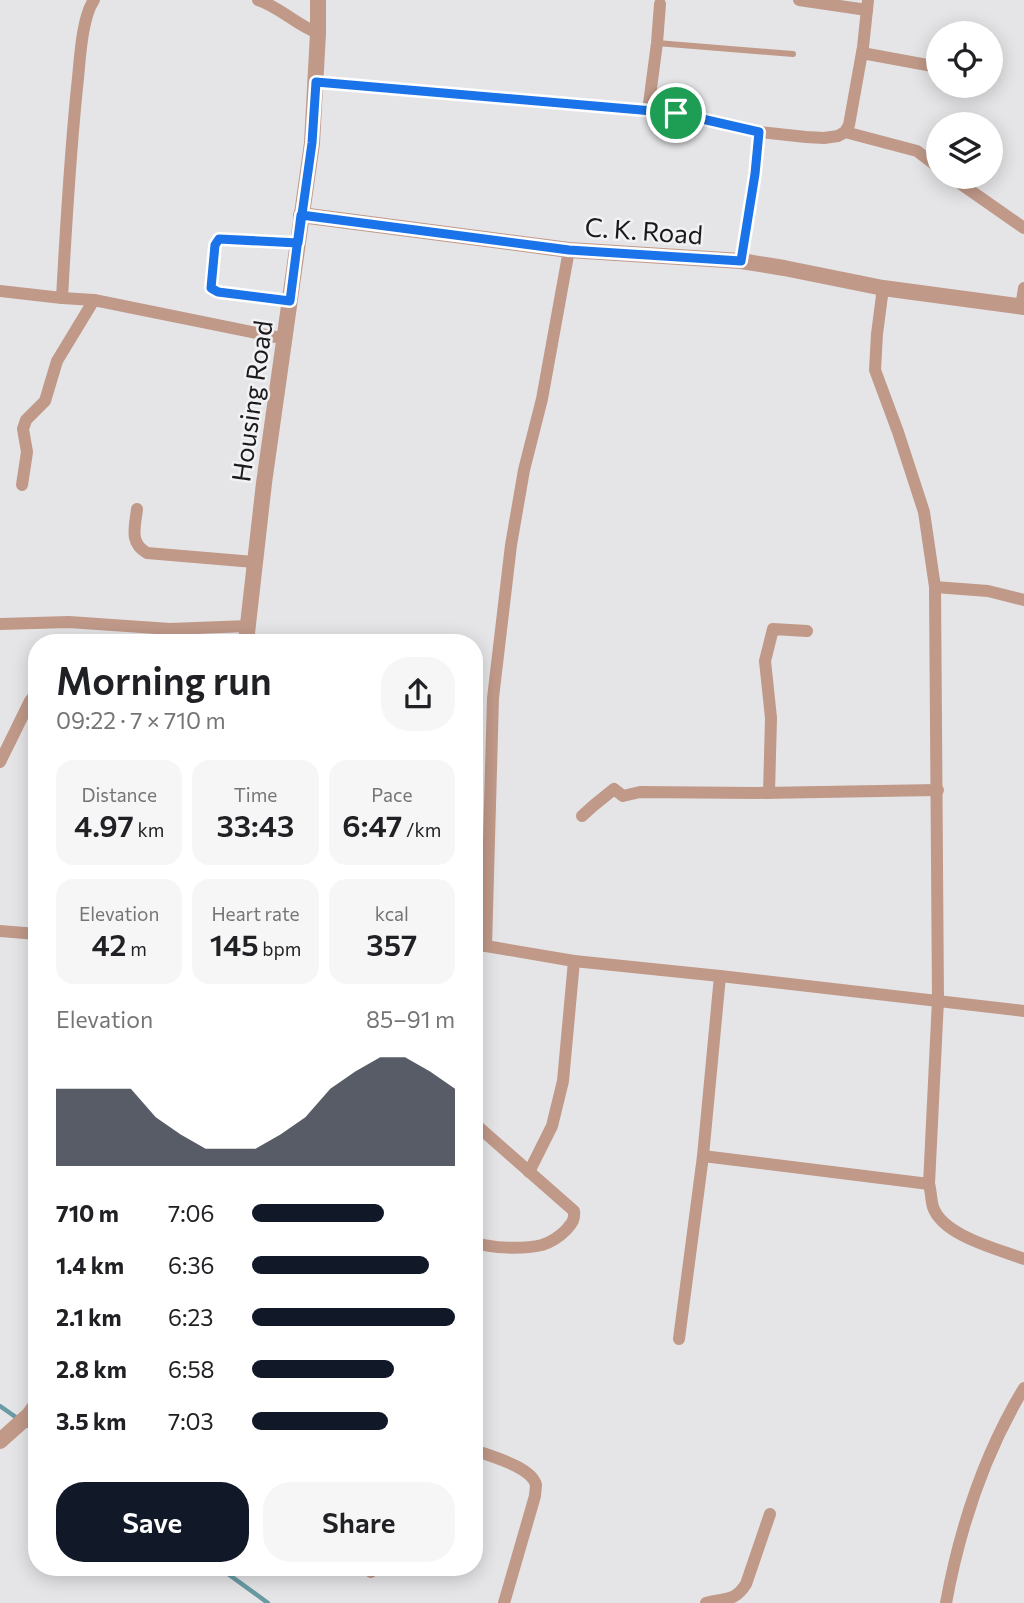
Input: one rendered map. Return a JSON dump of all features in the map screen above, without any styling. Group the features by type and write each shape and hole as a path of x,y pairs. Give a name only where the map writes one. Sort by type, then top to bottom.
{"street":[{"path":"62,299 71,140 81,47 93,0"},
{"path":"258,0 271,4 306,29 318,33"},
{"name":"Housing Road","path":"247,634 264,483 312,143 318,0"},
{"path":"316,82 648,110 676,113 759,132 824,138 838,136 845,132 851,120 867,5 799,0"},
{"path":"648,110 660,4"},
{"path":"862,53 926,65"},
{"path":"741,261 759,132"},
{"path":"845,132 917,151 926,158"},
{"path":"968,189 1024,228"},
{"name":"C. K. Road","path":"301,215 569,250 741,261 883,288 1023,307"},
{"path":"483,889 493,698 515,520 524,470 542,399 569,250"},
{"path":"883,288 875,370 924,512 935,587 938,1000 929,1184 933,1207 947,1225 976,1241 1024,1259"},
{"path":"1023,307 1024,288"},
{"path":"0,291 93,300 286,339"},
{"path":"22,485 27,452 23,429 26,420 45,401 57,361 93,300"},
{"path":"136,509 134,540 140,549 147,552 254,562"},
{"path":"935,587 988,591 1024,600"},
{"path":"0,624 69,622 247,634"},
{"path":"769,793 771,718 765,661 773,629 807,631"},
{"path":"0,762 28,705"},
{"path":"582,816 614,789 623,796 640,792 938,790"},
{"path":"0,931 28,933"},
{"path":"483,946 574,961 1024,1011"},
{"path":"529,1172 552,1126 563,1081 574,961"},
{"path":"679,1339 702,1156 720,976"},
{"path":"483,1130 574,1211 575,1220 556,1239 542,1245 508,1248 483,1244"},
{"path":"702,1156 929,1184"},
{"path":"946,1603 966,1516 979,1479 1024,1388"},
{"path":"0,1441 28,1414"},
{"path":"483,1453 523,1469 536,1485 504,1603"},
{"path":"706,1603 737,1597 741,1593 770,1514"}],"lane":[{"path":"657,43 793,54"},
{"path":"290,301 218,292 211,288 215,245 219,239 298,243"}],"waterway":[{"path":"0,1406 28,1426"},
{"path":"231,1576 268,1603"}],"route":[{"path":"676,113 316,82 312,143 301,215 298,243 219,239 215,245 211,288 218,292 290,301 298,243 301,215 569,250 741,261 759,132 676,113"}]}
